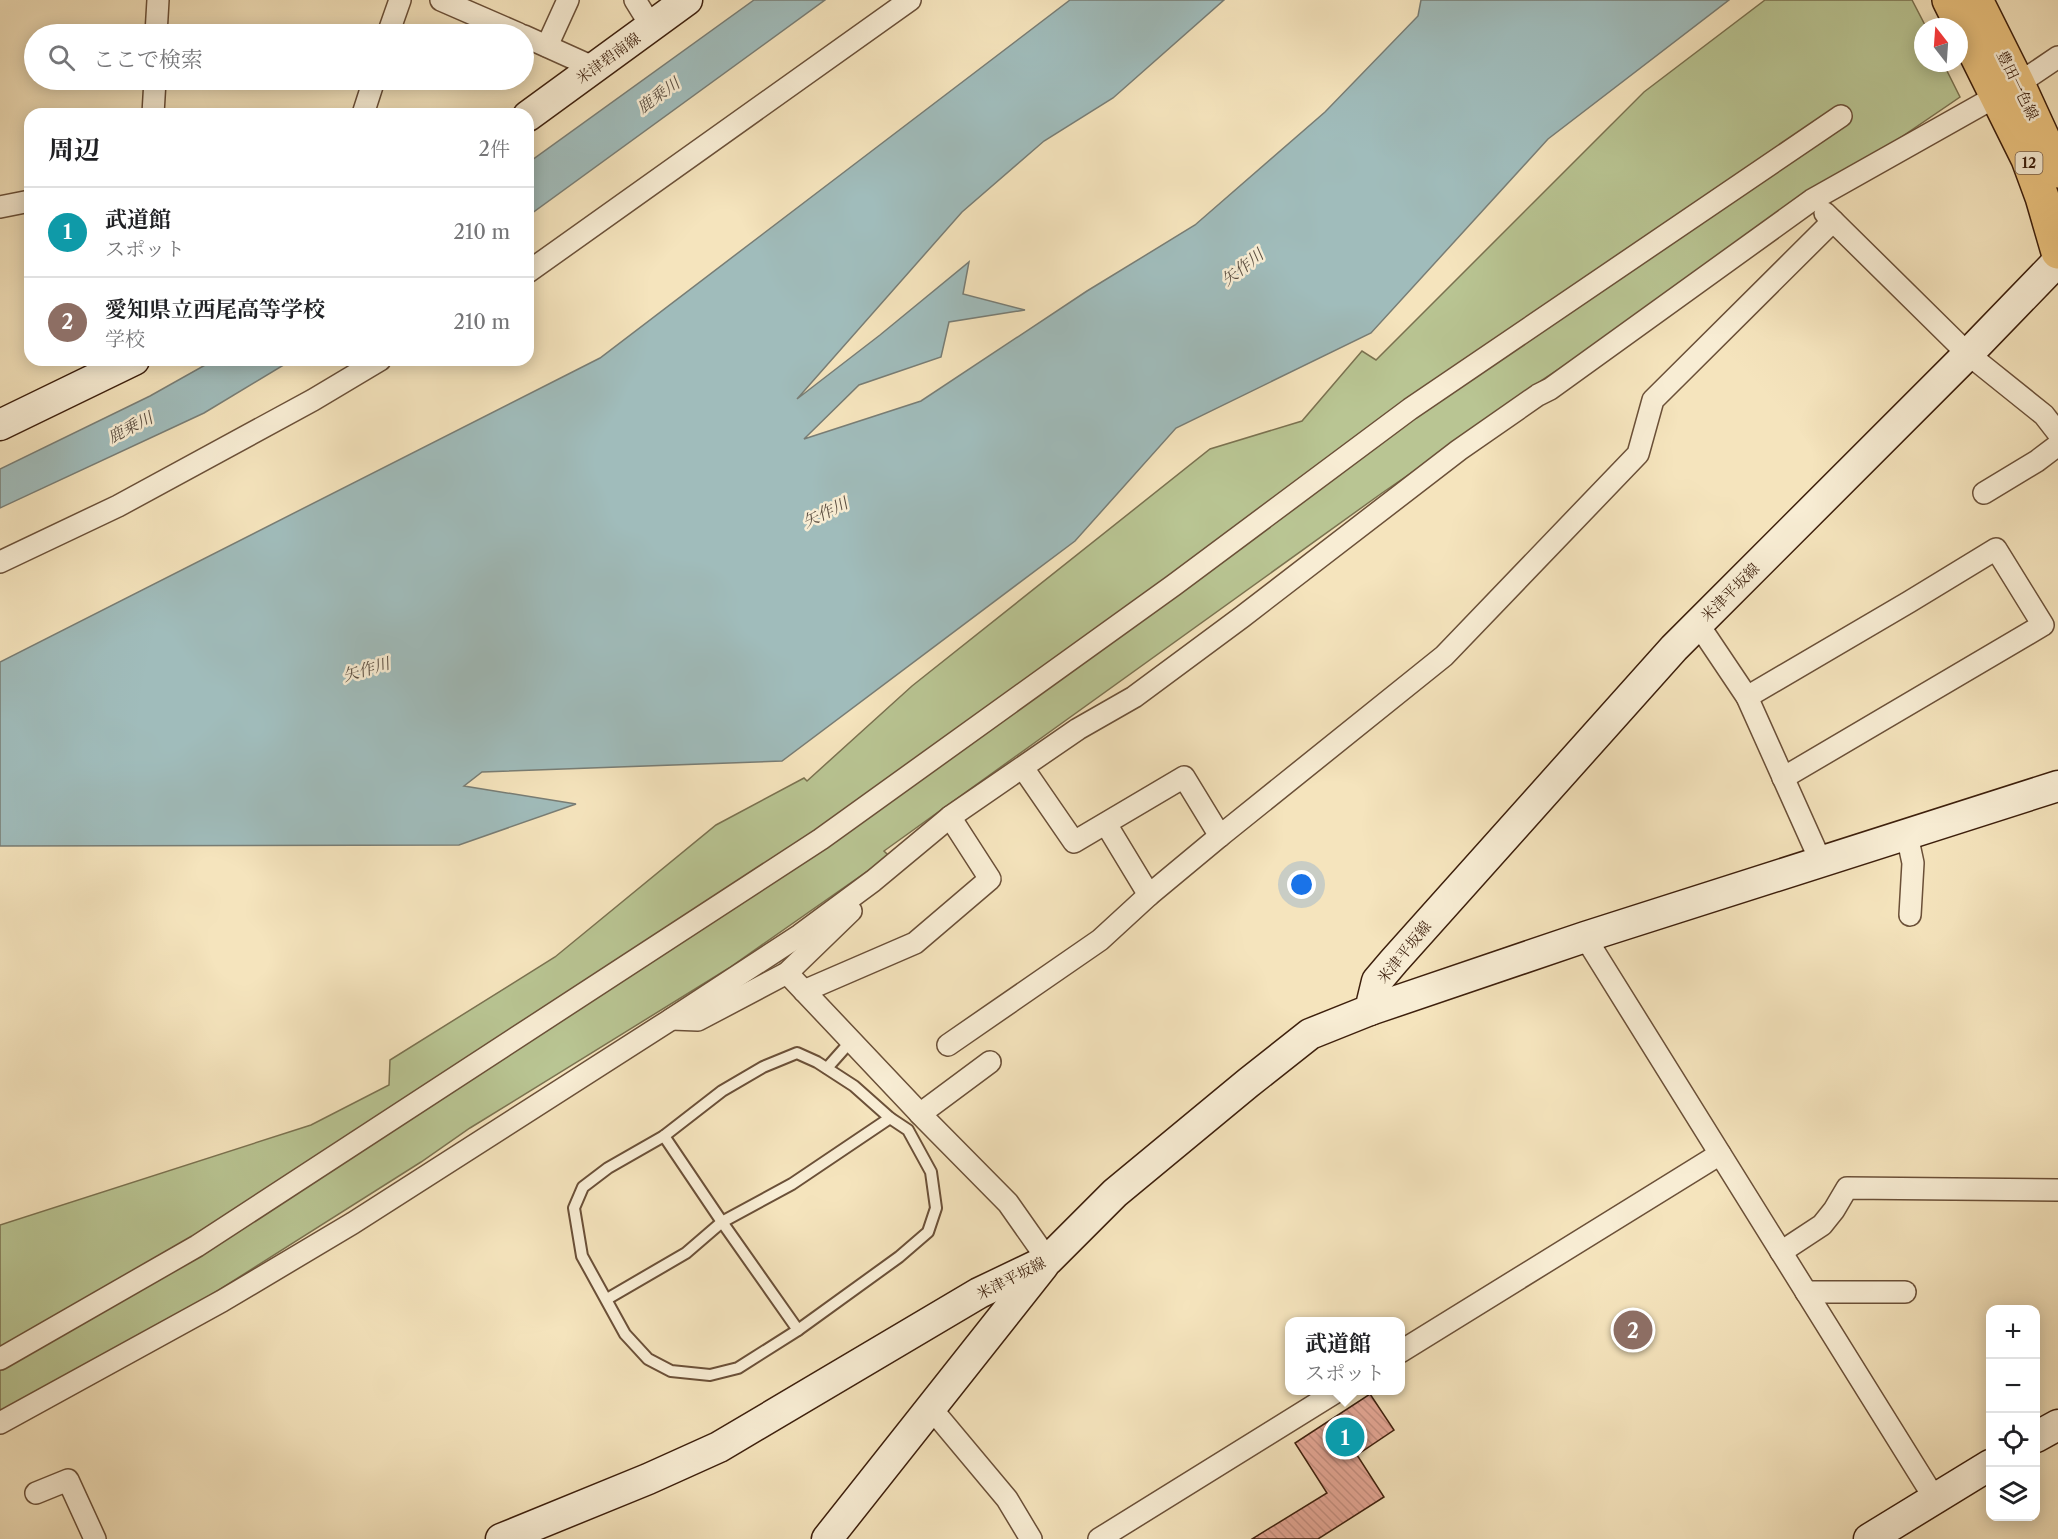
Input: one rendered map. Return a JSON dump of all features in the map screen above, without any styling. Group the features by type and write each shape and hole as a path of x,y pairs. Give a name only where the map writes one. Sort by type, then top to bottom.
{"main road":[{"name":"米津碧南線","path":"534,112 687,0"},
{"name":"豊田一色線","path":"1949,0 2003,81 2058,171"},
{"name":"豊田一色線","path":"1976,0 2042,197 2058,252"},
{"name":"米津平坂線","path":"501,1539 648,1479 719,1447 980,1293 1048,1260 1114,1193 1310,1034 1370,1010 1377,981 1674,648 2058,261"},
{"path":"0,425 122,366"},
{"path":"1370,1010 1585,937 2058,786"},
{"path":"827,1539 1048,1260"},
{"path":"2040,1435 2058,1425"},
{"path":"1869,1539 1987,1467"}],"street":[{"path":"157,24 158,0"},
{"path":"392,24 400,0"},
{"path":"441,0 496,24"},
{"path":"547,46 568,0"},
{"path":"635,0 651,26"},
{"path":"534,268 910,0"},
{"path":"534,40 595,68"},
{"path":"0,1423 222,1301 353,1223 672,1019 800,934 873,881 950,817 1078,729 1134,697 1459,450 1550,389 1812,200 2003,81 2058,57"},
{"path":"153,108 154,90"},
{"path":"365,108 371,90"},
{"path":"0,1359 197,1246 821,839 1174,585 1410,410 1841,116"},
{"path":"1812,200 1968,354 2044,415 2058,433"},
{"path":"0,207 24,202"},
{"path":"948,1045 1100,940 1149,895 1220,836 1444,656 1638,454 1653,400 1833,221"},
{"path":"0,562 118,506 370,366"},
{"path":"1984,493 2037,461 2058,445"},
{"path":"1747,697 1996,549 2043,626 1783,778"},
{"path":"1698,624 1747,697 1821,862"},
{"path":"1023,768 1074,843 1184,777 1220,836"},
{"path":"804,991 915,943 990,879 950,817"},
{"path":"1106,824 1149,895"},
{"path":"1906,835 1913,863 1910,915"},
{"path":"672,1019 698,1020 786,973 857,905 873,881"},
{"path":"1585,937 1935,1499"},
{"path":"786,973 1008,1203 1048,1260"},
{"path":"920,1114 990,1062"},
{"path":"1405,1350 1720,1154"},
{"path":"1781,1252 1822,1225 1847,1188 2058,1190"},
{"path":"1806,1292 1905,1292"},
{"path":"1099,1539 1331,1395"},
{"path":"930,1407 1007,1499 1031,1539"},
{"path":"36,1493 68,1480 95,1539"}],"lane":[{"path":"827,1068 851,1041"},
{"path":"797,1053 827,1068 854,1086 890,1118 908,1130 931,1172 936,1208 928,1232 898,1257 798,1330 738,1368 710,1375 671,1371 648,1359 625,1334 582,1256 574,1208 583,1187 608,1168 664,1136 722,1092 763,1067 797,1053"},
{"path":"607,1299 686,1253 722,1222 792,1184 890,1118"},
{"path":"664,1136 798,1330"}],"green space":[{"path":"1765,0 1912,0 1921,18 1914,18 1914,72 1948,72 1960,97 1542,380 1382,493 884,851 889,856 729,968 470,1128 421,1162 203,1300 0,1413 0,1225 311,1125 389,1085 390,1060 555,957 716,825 804,778 807,781 912,686 1210,449 1302,421 1362,351 1376,360 1644,92"}],"water":[{"name":"鹿乗川","path":"754,0 825,0 534,212 534,159"},
{"name":"矢作川","path":"1070,0 1224,0 1113,98 1044,141 962,212 797,399 969,262 963,294 1025,310 949,322 941,357 859,385 804,439 921,401 1087,291 1195,225 1325,112 1418,16 1421,0 1729,0 1548,139 1371,333 1176,428 1075,541 782,761 482,772 464,786 576,804 459,845 0,846 0,662 600,358"},
{"name":"鹿乗川","path":"203,366 282,366 204,413 0,508 0,469 150,396"}],"building":[{"path":"1371,1395 1394,1430 1357,1455 1384,1497 1318,1539 1252,1539 1327,1493 1295,1443"}],"place":[{"name":"愛知県立西尾高等学校","path":"1633,1330"},
{"name":"武道館","path":"1345,1437"}]}
